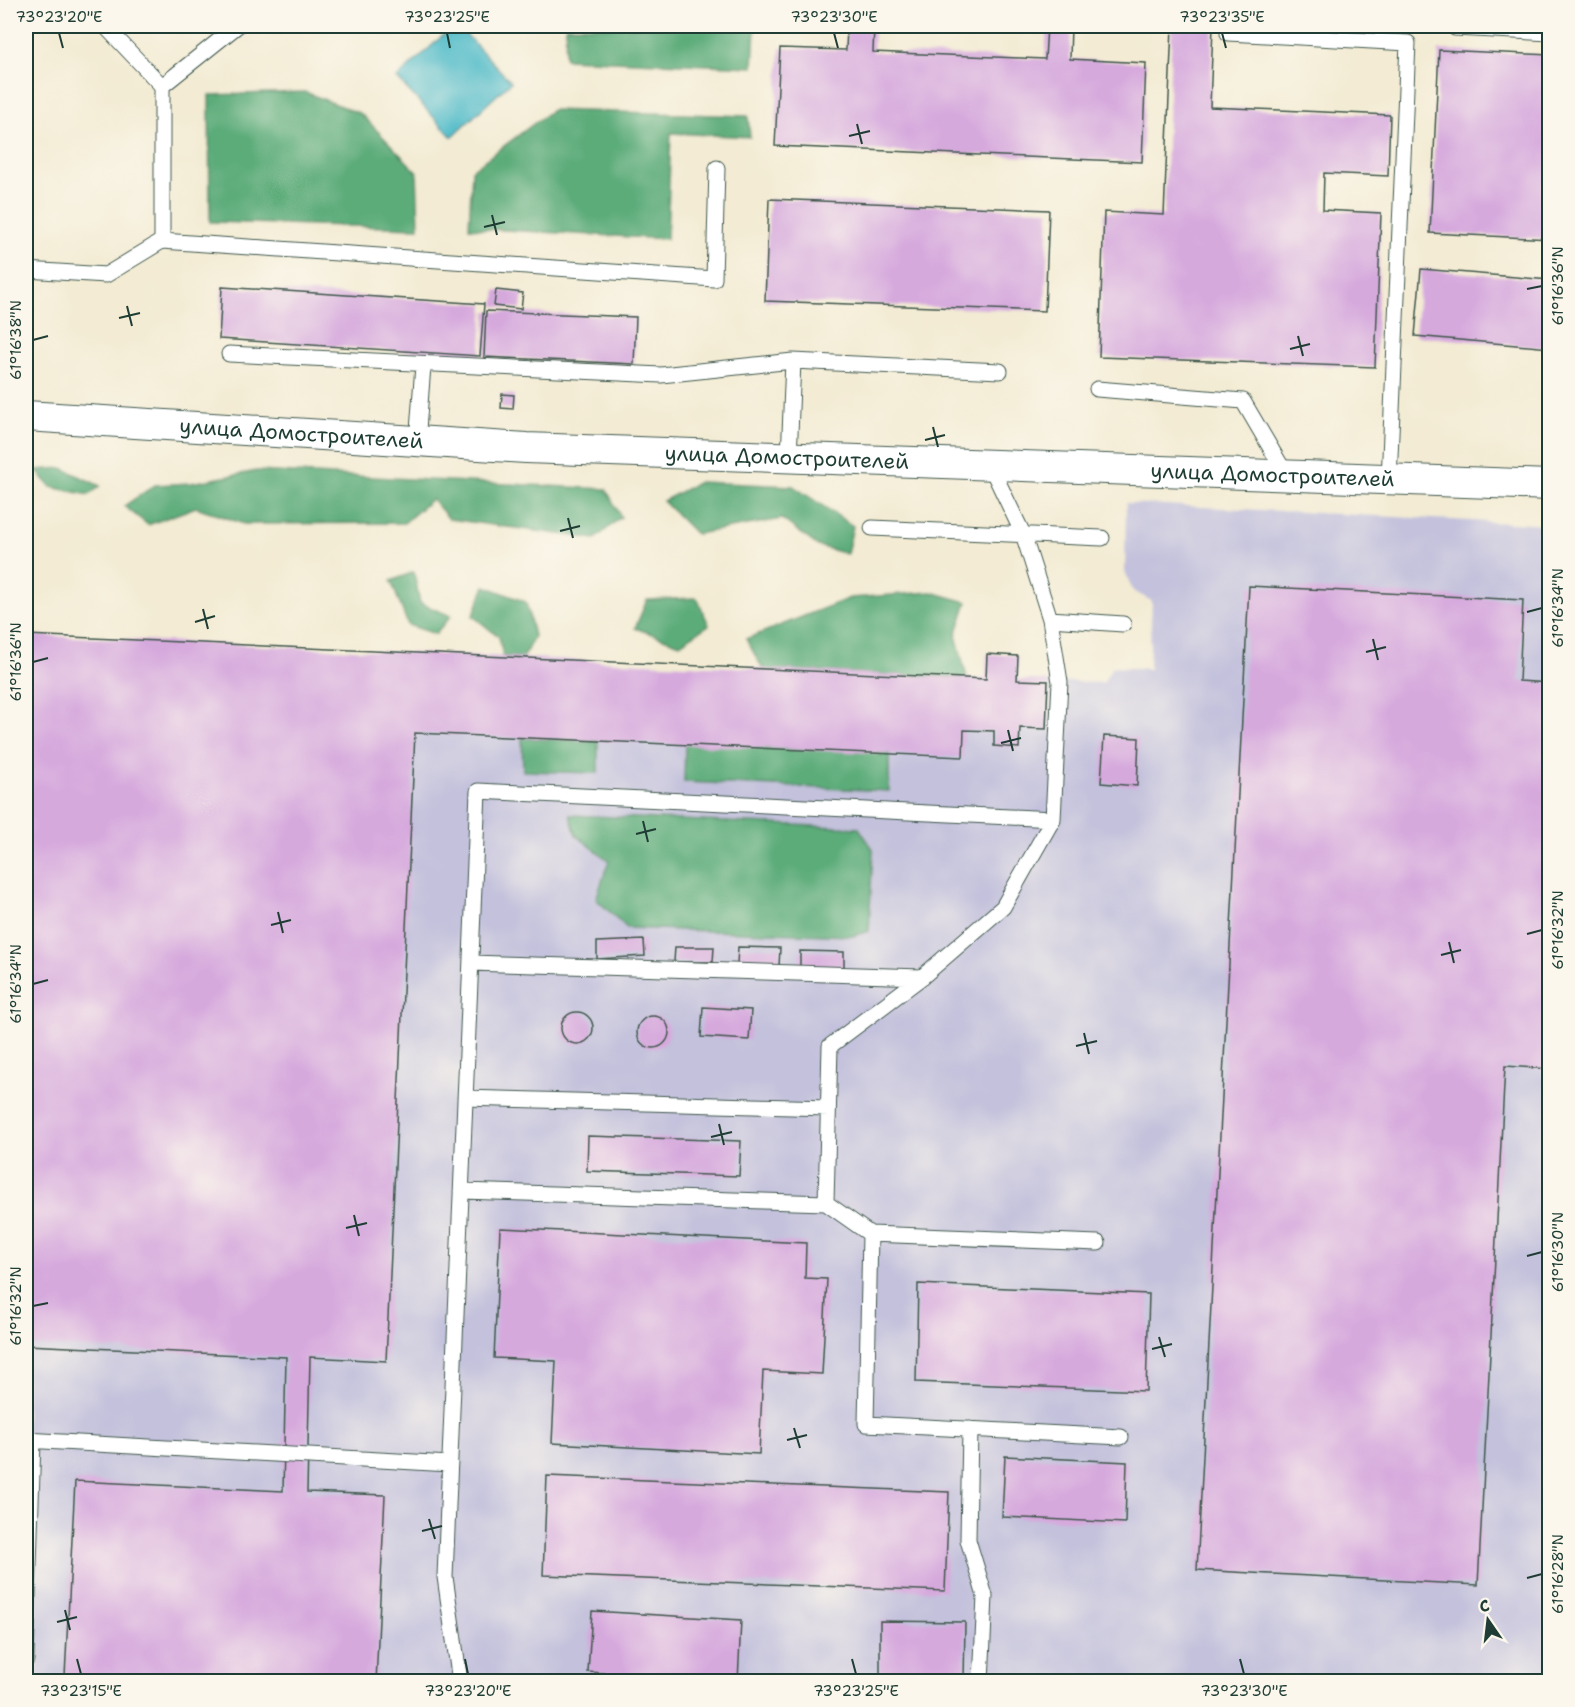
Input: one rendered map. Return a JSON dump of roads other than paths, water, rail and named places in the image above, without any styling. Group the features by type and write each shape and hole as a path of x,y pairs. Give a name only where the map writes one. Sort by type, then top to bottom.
{"street":[{"name":"улица Домостроителей","path":"26,416 417,443 1550,485"}],"lane":[{"path":"105,26 162,86 162,241"},
{"path":"162,86 237,26"},
{"path":"1455,28 1550,33"},
{"path":"1228,33 1408,43 1389,480"},
{"path":"26,270 106,275 162,241 714,279 717,168"},
{"path":"229,354 423,366 661,375 793,361 1000,371"},
{"path":"789,458 793,361"},
{"path":"417,443 423,366"},
{"path":"1097,389 1243,401 1287,476"},
{"path":"826,1203 830,1046 921,977 1003,907 1053,819 1060,682 1050,619 1023,534 990,465"},
{"path":"872,528 1102,538"},
{"path":"1050,619 1123,624"},
{"path":"460,1682 445,1577 478,792 1053,819"},
{"path":"471,963 921,977"},
{"path":"465,1098 828,1108"},
{"path":"461,1191 826,1203 870,1234 1098,1243"},
{"path":"870,1234 866,1424 1121,1437"},
{"path":"970,1429 968,1540 985,1596 981,1682"},
{"path":"26,1660 29,1440 450,1464"}],"water":[{"path":"453,26 458,26 511,82 452,137 397,78"}]}
